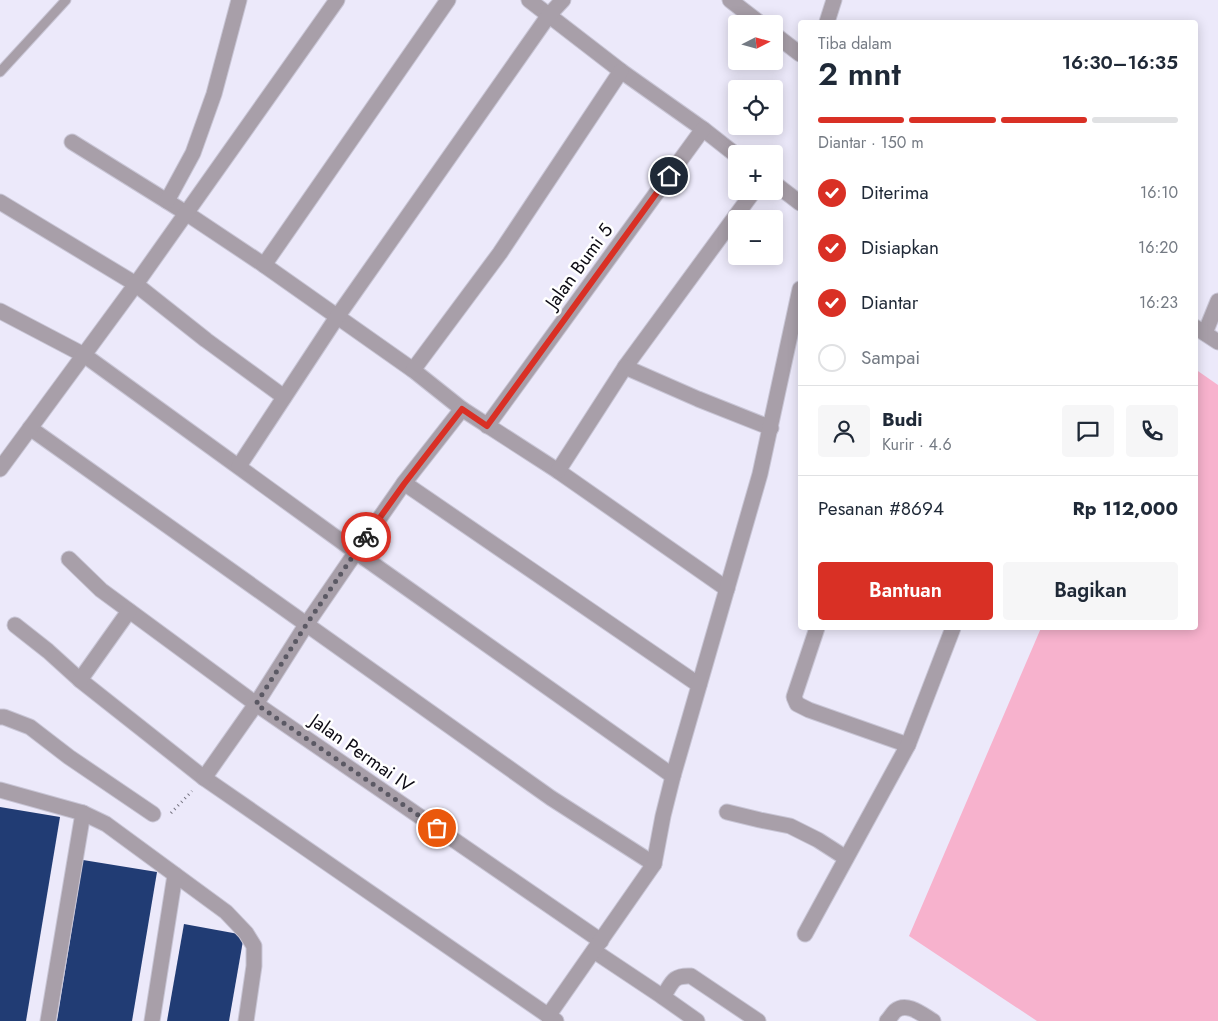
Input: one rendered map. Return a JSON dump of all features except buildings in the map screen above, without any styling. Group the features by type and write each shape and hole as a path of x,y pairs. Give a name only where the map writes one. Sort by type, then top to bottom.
{"street":[{"path":"167,201 196,145 214,94 239,0"},
{"path":"0,469 136,284 337,0"},
{"path":"264,265 448,0"},
{"path":"529,0 728,149"},
{"path":"239,466 337,317 550,16 564,0"},
{"path":"730,0 749,15"},
{"path":"828,20 834,0"},
{"path":"783,41 798,52"},
{"path":"413,370 500,254 621,70"},
{"name":"Jalan Bumi 5","path":"487,426 703,130"},
{"path":"72,142 186,213 264,265 413,370 462,409 558,471 727,589"},
{"path":"783,190 798,201"},
{"path":"558,471 625,366 747,200"},
{"path":"0,202 136,284 206,340 284,398"},
{"path":"16,626 48,651 80,680 204,778 552,1018 597,946 654,864 673,776 760,474 798,299"},
{"path":"1218,300 1200,330 1218,342"},
{"path":"0,311 84,355 356,552 673,776"},
{"path":"625,366 771,428"},
{"path":"204,778 256,704 306,625 356,552 404,484 462,409"},
{"path":"30,428 551,798 654,864"},
{"path":"404,484 699,684"},
{"name":"Jalan Permai IV","path":"69,559 101,590 129,611 256,704 597,946 697,1021"},
{"path":"80,680 129,611"},
{"path":"816,630 794,697 797,704 908,745"},
{"path":"805,934 908,745 952,630"},
{"path":"0,717 30,727 69,757 153,814"},
{"path":"0,790 83,813 106,824 226,912 246,933 254,946 254,966 246,1021"},
{"path":"726,812 790,826 818,840 846,858"},
{"path":"48,1021 83,813"},
{"path":"152,1021 175,874"},
{"path":"663,997 674,979 681,975 691,976 758,1021"},
{"path":"887,1021 896,1010 902,1008 911,1008 933,1021"}],"lane":[{"path":"0,72 66,0"}],"path":[{"path":"153,814 163,821 204,778"}],"shaded area":[{"path":"1198,371 1218,385 1218,1021 1037,1021 909,936 1040,630 1198,630"}],"way so far":[{"path":"366,537 306,625 256,704 437,828"}],"route":[{"path":"366,537 462,409 487,426 669,176"}]}
